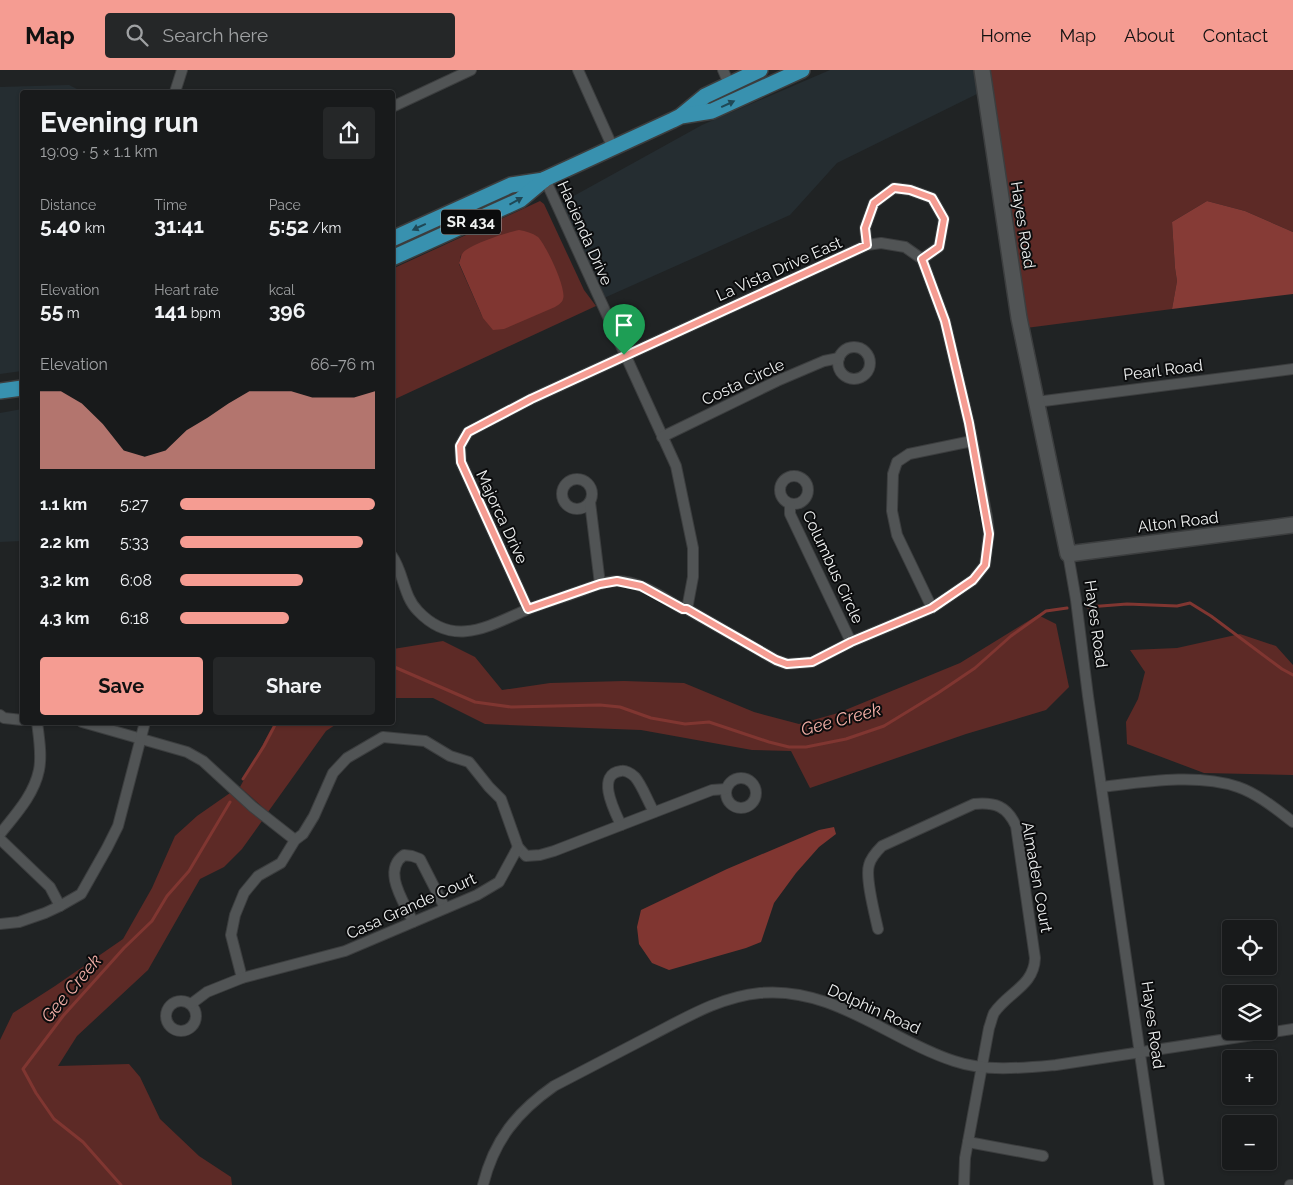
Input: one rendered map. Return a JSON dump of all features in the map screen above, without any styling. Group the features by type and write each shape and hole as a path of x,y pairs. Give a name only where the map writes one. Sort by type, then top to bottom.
{"main road":[{"name":"SR 434","path":"395,257 520,200 545,179 681,116 705,96 760,70"},
{"name":"SR 434","path":"681,116 712,111 802,70"},
{"name":"SR 434","path":"395,238 512,184 545,179"},
{"path":"0,391 20,388"}],"street":[{"path":"176,90 182,70"},
{"path":"395,105 469,70"},
{"path":"578,70 613,148"},
{"path":"723,70 729,84"},
{"name":"Hayes Road","path":"982,70 1019,318 1076,600 1139,1052 1160,1185"},
{"name":"Hacienda Drive","path":"545,179 676,466 693,548 693,577 687,609"},
{"path":"397,575 416,610 432,625 444,629 469,632 481,630 528,609 600,584 617,581 641,586 683,609 687,609 768,656 787,664 812,662 851,642 932,608 973,580 985,565 989,534 972,441 945,321 922,259 939,247 944,219 932,198 910,190 894,188 874,203 865,228 867,245"},
{"name":"La Vista Drive East","path":"624,355 867,245 881,243 905,247 922,259"},
{"name":"Majorca Drive","path":"528,609 461,462 460,446 468,432 531,399 624,355"},
{"name":"Costa Circle","path":"662,437 777,381 824,361 839,358"},
{"name":"Pearl Road","path":"1036,402 1293,369"},
{"path":"932,608 897,535 892,511 893,474 897,462 909,454 972,441"},
{"path":"590,502 600,584"},
{"name":"Columbus Circle","path":"790,504 790,514 851,642"},
{"name":"Alton Road","path":"1068,554 1293,525"},
{"path":"0,715 4,718 20,720"},
{"path":"0,834 22,806 33,788 39,770 40,747 37,725"},
{"path":"92,725 187,752 203,761 253,807 294,840"},
{"path":"0,924 19,922 60,906 81,894 114,833 128,790 144,725"},
{"path":"242,978 231,935 235,915 244,893 258,876 281,862 294,840 302,834 314,816 333,773 347,758 383,737 425,741 450,756 469,762 488,787 501,799 518,847 526,856 540,855 712,790 726,789"},
{"path":"621,825 614,810 607,781 612,774 618,771 626,771 634,777 654,812"},
{"path":"1102,787 1194,780 1219,783 1238,787 1261,799 1293,822"},
{"name":"Almaden Court","path":"878,929 868,876 868,866 874,854 882,846 974,804 988,802 1001,807 1011,815 1016,826 1035,966 1026,984 993,1014 983,1066"},
{"path":"0,839 50,887 60,906"},
{"name":"Casa Grande Court","path":"190,1004 207,992 242,978 346,951 477,895 499,882 518,847"},
{"path":"413,922 394,874 396,862 404,855 420,859 445,908"},
{"name":"Dolphin Road","path":"483,1185 492,1157 504,1135 517,1117 535,1099 554,1086 707,1007 737,997 762,993 785,993 807,996 834,1004 857,1014 938,1055 956,1062 983,1066 1029,1067 1293,1029"},
{"path":"964,1185 965,1158 983,1066"},
{"path":"968,1142 1043,1156"}],"shaded area":[{"path":"830,70 976,70 979,93 837,163 790,215 604,298 561,203 702,125"},
{"path":"987,70 1293,70 1293,232 1245,211 1207,201 1172,222 1177,281 1172,309 1026,328"},
{"path":"69,85 79,90 20,90 20,371 0,374 0,87"},
{"path":"540,201 544,204 584,290 596,306 395,399 395,268","holes":["461,255 483,318 459,264"]},
{"path":"1207,201 1245,211 1293,232 1293,294 1172,309 1177,281 1172,222"},
{"path":"519,230 533,234 542,242 559,277 563,299 555,307 504,329 493,330 483,318 459,263 463,253 471,247 506,233"},
{"path":"20,409 20,541 0,542 0,413"},
{"path":"1038,615 1056,624 1069,687 1046,710 966,734 810,788 791,751 752,750 641,730 485,724 433,698 395,698 395,649 443,641 475,657 502,690 550,683 624,681 684,683 754,712 799,724 838,713 960,663"},
{"path":"1240,634 1276,646 1293,665 1293,775 1204,773 1127,744 1126,722 1138,699 1145,672 1130,650 1177,648"},
{"path":"275,725 335,725 326,731 268,812 240,787"},
{"path":"230,793 262,821 242,849 224,867 200,879 148,970 77,1036 58,1066 129,1064 140,1077 160,1119 199,1156 231,1177 232,1185 0,1185 0,1040 13,1013 123,939 152,888 175,836 197,816"},
{"path":"834,827 836,834 819,847 796,873 774,903 761,942 669,970 652,963 639,944 637,927 641,910 727,869 819,830"}],"waterway":[{"name":"Gee Creek","path":"1088,607 1127,604 1177,606 1190,603 1293,675"},
{"name":"Gee Creek","path":"395,667 475,702 511,707 600,705 620,707 651,718 685,724 709,722 769,742 789,747 806,747 846,739 884,726 975,668 1011,636 1046,611 1067,608"},
{"name":"Gee Creek","path":"243,779 275,725"},
{"name":"Gee Creek","path":"121,1185 83,1142 54,1119 36,1093 23,1069 63,1016 124,948 152,921 167,896 189,871 230,802"}],"route":[{"path":"894,188 910,190 932,198 944,219 939,247 922,259 945,321 969,423 988,517 989,534 985,565 973,580 932,608 851,642 812,662 787,664 776,660 687,609 683,609 641,586 617,581 600,584 528,609 461,462 460,446 468,432 531,399 624,355 867,245 865,228 874,203 894,188"}]}
